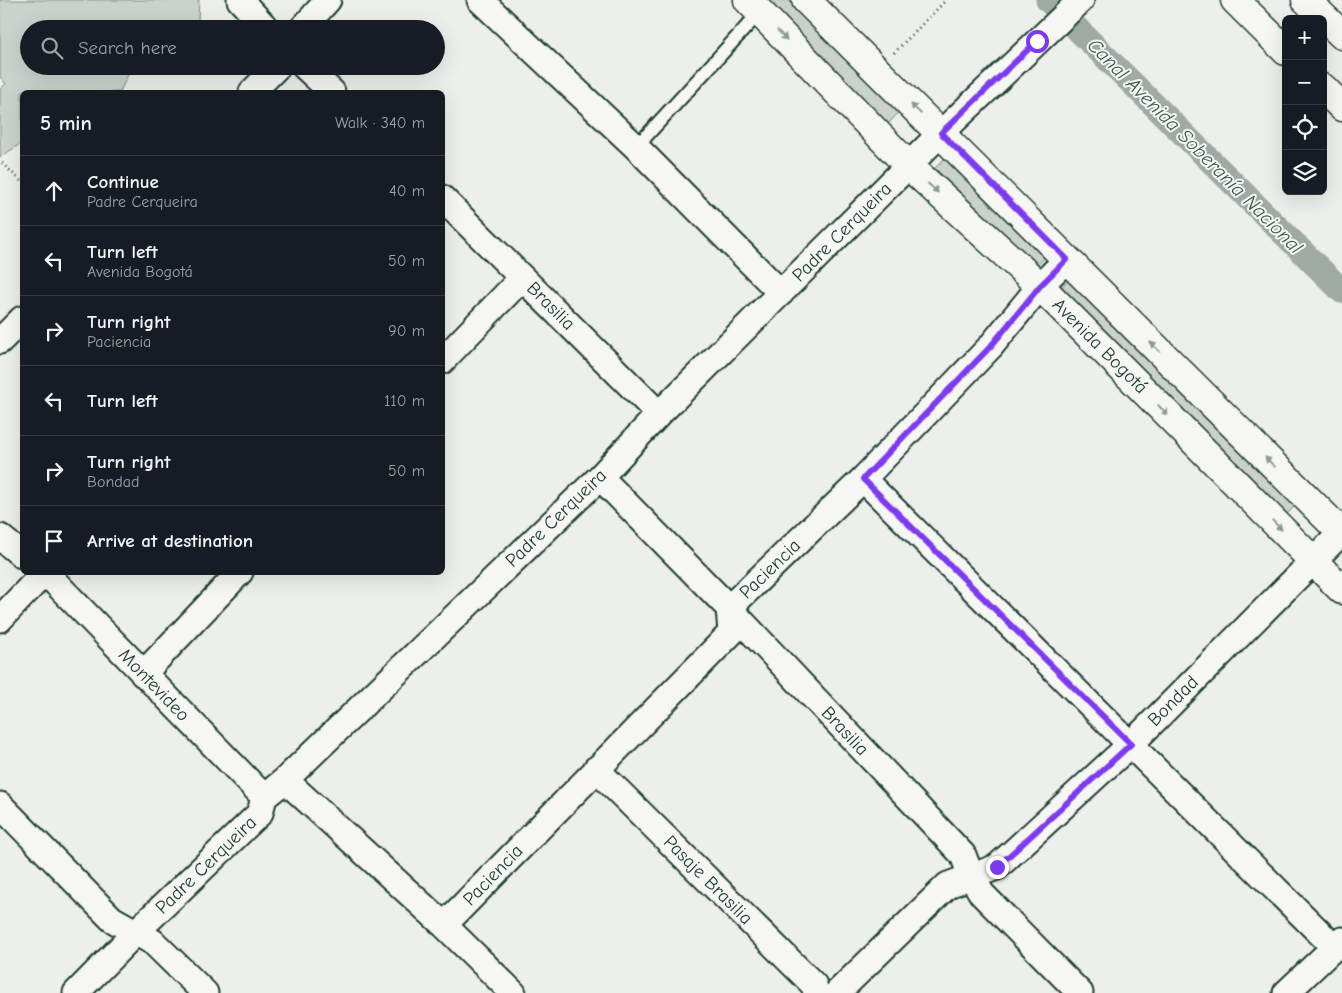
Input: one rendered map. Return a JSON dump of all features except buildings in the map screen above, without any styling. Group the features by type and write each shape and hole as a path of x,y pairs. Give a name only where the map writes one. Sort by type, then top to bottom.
{"main road":[{"name":"Avenida Bogotá","path":"806,0 1342,533"},
{"path":"1235,0 1282,47"},
{"path":"1306,0 1342,35"},
{"name":"Avenida Bogotá","path":"754,6 908,166 1040,286 1342,590"},
{"path":"1327,92 1342,107"}],"street":[{"path":"240,0 259,20"},
{"path":"310,20 328,0"},
{"path":"480,0 636,147 781,293"},
{"name":"Padre Cerqueira","path":"76,993 135,933 260,813 264,797 600,477 659,414 941,133 1081,0"},
{"path":"254,90 269,75"},
{"path":"314,75 330,90"},
{"name":"Brasilia","path":"445,201 659,414"},
{"name":"Paciencia","path":"444,925 731,633 729,608 863,479 991,346 1040,286 1067,259"},
{"path":"445,358 522,278"},
{"path":"0,341 20,321"},
{"name":"Brasilia","path":"600,477 729,608 963,855 971,876 982,894 1080,993"},
{"path":"863,479 1131,744 1338,944 1286,993"},
{"name":"Bondad","path":"837,993 948,886 997,867 1131,744 1342,533"},
{"path":"0,537 20,553"},
{"path":"0,618 43,575"},
{"name":"Montevideo","path":"47,575 264,797"},
{"path":"143,674 237,575"},
{"name":"Pasaje Brasilia","path":"596,769 814,985 816,993"},
{"path":"284,780 444,925 513,993"},
{"path":"0,805 112,920 153,942 205,993"}],"lane":[{"path":"636,147 754,6"}],"path":[{"path":"877,71 946,0"},
{"path":"2,163 20,180"}],"shaded area":[{"path":"0,0 199,0 198,20 20,20 20,75 128,75 121,90 20,90 20,144 0,157 0,89 6,84 0,77"},
{"path":"761,0 788,0 900,111 887,125"},
{"path":"949,154 1049,254 1035,267 935,168"},
{"path":"1071,277 1297,504 1283,518 1058,291"}],"waterway":[{"name":"Canal Avenida Soberanía Nacional","path":"1048,0 1342,291"}],"route":[{"path":"997,867 1131,744 863,479 991,346 1040,286 1067,259 941,133 1037,41"}]}
